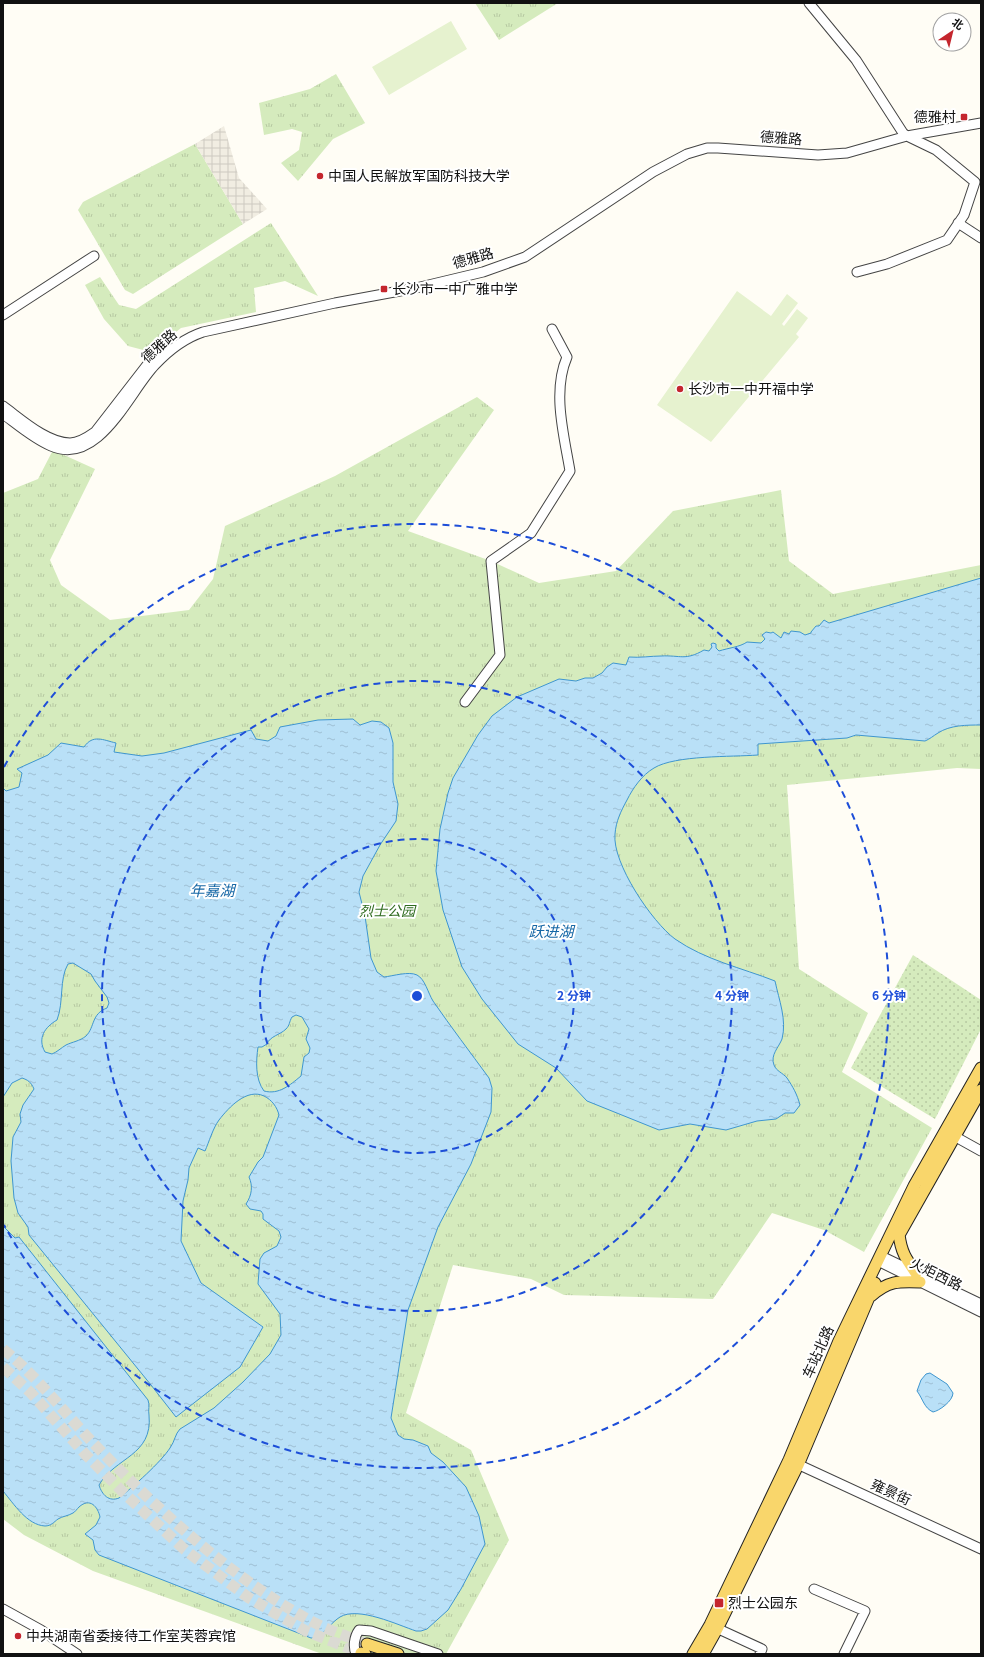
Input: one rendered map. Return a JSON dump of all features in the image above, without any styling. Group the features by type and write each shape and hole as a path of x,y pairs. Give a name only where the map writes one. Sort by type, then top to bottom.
{"main road":[{"name":"车站北路","path":"704,1654 714,1627 869,1298 882,1260 914,1186 981,1068"},
{"name":"车站北路","path":"793,1462 839,1341 882,1260 899,1234 981,1090"},
{"path":"869,1298 882,1286 918,1277 904,1257 899,1234"},
{"name":"车站北路","path":"693,1654 714,1627"},
{"path":"362,1651 398,1654"}],"street":[{"path":"809,3 856,60 905,134 936,150 975,182 964,215 947,240 887,264 857,272"},
{"name":"德雅路","path":"3,406 55,441 71,443 83,440 95,432 150,361 179,337 196,329 334,298 414,284 482,267 524,253 650,170 684,152 706,145 720,144 818,151 845,149 905,134 981,119"},
{"name":"德雅路","path":"3,414 52,447 70,450 80,448 102,435 155,365 183,341 196,334 335,303 416,288 483,272 525,257 653,172 687,154 707,148 818,155 847,153 905,134 981,123"},
{"path":"958,223 981,238"},
{"path":"3,315 94,256"},
{"path":"465,702 500,655 491,561 531,533 570,471 559,413 563,367 567,357 552,329"},
{"path":"954,1136 981,1151"},
{"name":"火炬西路","path":"882,1260 981,1304"},
{"name":"火炬西路","path":"918,1277 981,1312"},
{"name":"雍景街","path":"793,1462 981,1548"},
{"path":"814,1589 865,1611 844,1654"},
{"path":"3,1609 41,1630 77,1654"},
{"path":"714,1627 762,1649 760,1654"},
{"path":"362,1651 354,1644 359,1630 371,1631 438,1654"}],"green space":[{"path":"475,3 558,3 499,40"},
{"path":"451,21 467,49 389,95 372,67"},
{"path":"336,74 365,123 333,139 298,181 281,163 299,150 302,132 292,129 264,135 259,103 310,89"},
{"path":"195,144 243,224 133,294 125,290 78,210 83,202"},
{"path":"271,223 318,296 285,281 254,288 256,312 181,328 151,352 128,346 104,319 85,285 100,277 119,305 136,309"},
{"path":"737,291 771,316 787,294 798,303 782,324 784,326 797,309 808,318 796,334 799,337 711,442 657,405"},
{"name":"烈士公园","path":"477,397 494,410 408,531 491,561 539,583 616,571 673,511 781,490 789,561 833,594 981,565 981,769 957,768 787,785 799,969 868,1013 842,1072 932,1128 864,1252 824,1230 772,1213 713,1299 564,1295 531,1279 453,1265 406,1413 471,1450 509,1540 446,1654 322,1654 93,1571 24,1535 3,1519 3,493 38,479 53,450 95,469 50,560 61,585 110,620 189,610 213,579 225,526 335,476"},
{"path":"913,955 981,1000 981,1029 935,1119 851,1068"}],"shaded area":[{"path":"224,126 239,178 267,209 243,224 195,144"}],"water":[{"name":"跃进湖","path":"981,578 981,725 964,725 948,728 925,741 856,735 847,738 758,744 758,755 704,757 663,764 654,768 638,782 629,795 618,820 615,834 616,846 620,860 635,891 645,906 666,931 675,939 699,953 775,981 784,1025 782,1039 774,1054 773,1061 776,1069 787,1078 798,1097 800,1105 794,1113 785,1113 776,1119 757,1121 726,1130 690,1124 659,1130 587,1101 556,1068 518,1044 482,999 462,967 443,910 436,871 440,829 453,778 478,735 492,716 517,697 559,679 576,681 585,678 593,678 602,673 613,663 626,665 629,657 683,657 704,650 709,651 712,647 711,644 713,643 716,644 716,648 719,651 747,642 761,643 765,639 762,635 766,632 773,632 781,638 784,632 789,634 791,631 800,632 805,635 811,633 816,626 819,626 824,620 829,623"},
{"name":"年嘉湖","path":"353,719 360,725 372,721 381,722 389,728 393,743 393,782 398,804 396,821 380,845 363,876 359,892 365,916 371,958 377,972 384,977 410,973 420,977 433,1001 489,1078 492,1088 491,1112 471,1164 438,1227 408,1310 391,1418 398,1435 404,1439 413,1440 428,1446 431,1453 443,1462 466,1487 479,1516 485,1544 448,1610 427,1629 416,1631 367,1615 348,1614 337,1619 317,1638 311,1638 99,1555 95,1550 93,1540 85,1534 96,1525 100,1517 93,1504 83,1504 73,1513 60,1518 51,1525 38,1525 21,1513 3,1491 3,1223 5,1228 15,1238 19,1237 148,1400 149,1429 145,1439 132,1455 114,1468 99,1485 104,1495 112,1499 119,1498 154,1467 166,1454 180,1429 214,1408 243,1382 270,1354 281,1335 280,1314 258,1284 260,1259 264,1253 277,1246 281,1237 279,1231 263,1219 263,1214 261,1211 250,1209 246,1204 250,1197 251,1190 249,1177 258,1162 263,1157 279,1115 272,1102 264,1096 258,1094 251,1095 239,1100 223,1115 215,1127 205,1151 198,1148 189,1168 183,1201 181,1241 201,1283 263,1327 240,1367 176,1417 29,1235 28,1227 18,1213 14,1198 11,1161 13,1137 21,1122 20,1114 23,1105 34,1089 29,1082 22,1078 12,1083 3,1097 3,788 6,791 19,787 22,773 17,769 48,755 61,743 84,747 91,740 98,739 116,743 114,752 142,756 164,753 251,730 256,739 268,741 276,736 280,727 318,720","holes":["73,963 91,974 107,997 109,1003 107,1008 98,1014 91,1029 84,1038 66,1045 52,1054 45,1052 42,1038 49,1026 57,1020 63,977 68,964","296,1015 302,1017 309,1029 306,1039 310,1048 309,1053 304,1057 301,1076 288,1086 275,1092 264,1091 258,1075 258,1047 262,1047 267,1044 270,1039 284,1031 292,1017"]},
{"path":"930,1373 947,1384 953,1393 951,1399 945,1405 939,1410 933,1412 926,1406 917,1391 921,1380 926,1374"}],"tunnel":[{"path":"3,1349 29,1372 86,1435 146,1496 199,1543 255,1586 284,1605 319,1625 367,1644"},
{"path":"3,1367 31,1393 86,1455 185,1550 249,1598 306,1631 361,1653"}],"place":[{"name":"德雅村","path":"964,117"},
{"name":"中国人民解放军国防科技大学","path":"320,176"},
{"name":"长沙市一中广雅中学","path":"384,289"},
{"name":"长沙市一中开福中学","path":"680,389"},
{"name":"烈士公园东","path":"719,1603"},
{"name":"中共湖南省委接待工作室芙蓉宾馆","path":"18,1636"}]}
